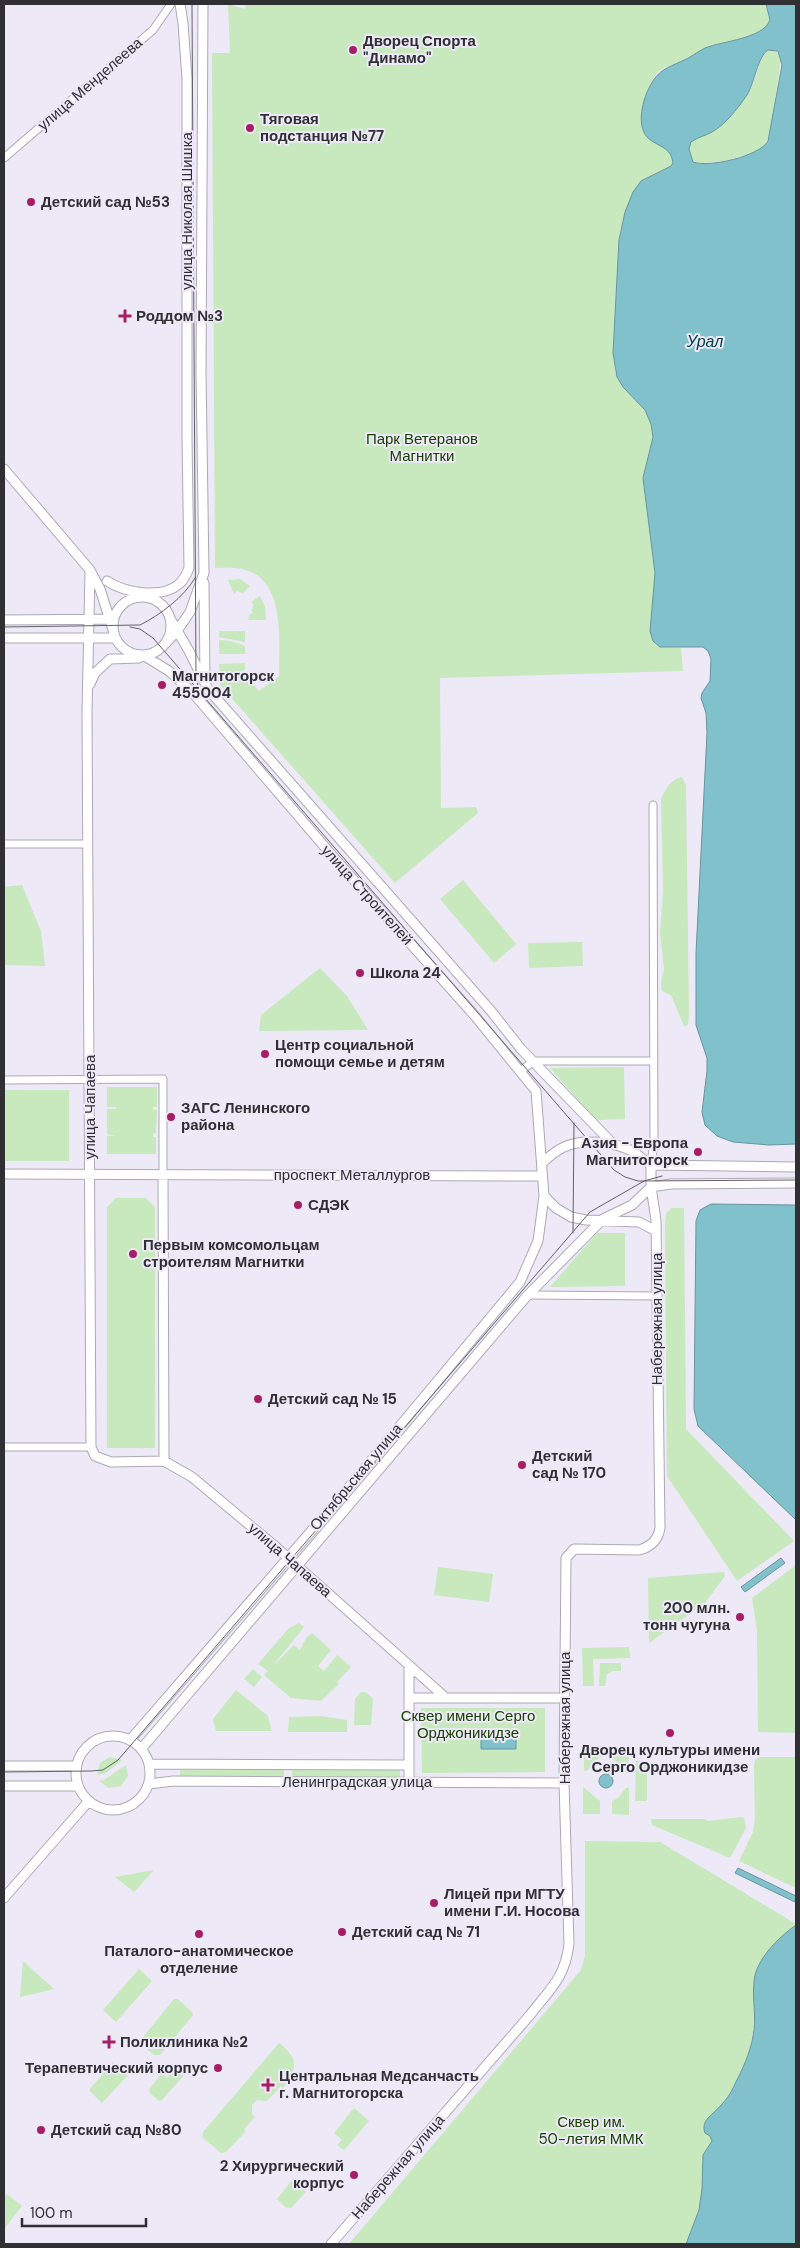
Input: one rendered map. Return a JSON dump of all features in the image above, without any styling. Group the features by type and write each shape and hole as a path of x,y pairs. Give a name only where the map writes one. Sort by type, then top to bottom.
{"street":[{"name":"улица Менделеева","path":"4,158 153,30 171,4"},
{"name":"улица Николая Шишка","path":"142,595 169,590 180,584 189,568 187,79 180,4"},
{"name":"улица Николая Шишка","path":"203,4 201,372 205,685"},
{"path":"187,259 202,259"},
{"path":"187,372 201,372"},
{"path":"4,470 90,570 112,619 115,635 122,647 138,654"},
{"path":"88,686 95,673 110,659 155,652 165,644 171,632 171,620 163,606 142,595 123,589 90,570"},
{"name":"улица Чапаева","path":"90,570 88,619 88,844 90,1080 89,1371 91,1447"},
{"name":"улица Николая Шишка","path":"165,644 177,631 195,601 204,573"},
{"path":"112,619 123,604 142,595 169,590"},
{"path":"4,620 112,619"},
{"name":"улица Строителей","path":"171,620 199,670 205,685 533,1061 613,1144"},
{"path":"4,638 88,638 115,635"},
{"name":"улица Строителей","path":"138,654 156,662 169,671 193,693 336,860 475,1016 536,1091 542,1163"},
{"path":"110,659 144,658 156,662"},
{"path":"651,1187 650,1165 654,1142 653,805"},
{"path":"4,844 88,844"},
{"path":"520,1072 533,1061 653,1061"},
{"path":"4,1080 163,1079 164,1461 112,1462 95,1456 91,1447 4,1447"},
{"path":"656,1231 639,1222 586,1220 571,1217 556,1208 544,1196 541,1176 542,1163 566,1146 588,1142 613,1144 632,1152 650,1165 796,1167"},
{"name":"проспект Металлургов","path":"4,1174 541,1176"},
{"path":"604,1220 632,1205 651,1187 671,1184 796,1183"},
{"name":"Набережная улица","path":"331,2244 561,1976 567,1962 569,1944 564,1783 565,1562 567,1554 574,1549 639,1550 652,1544 659,1532 656,1231 651,1187"},
{"name":"Октябрьская улица","path":"131,1739 288,1558 520,1282 538,1241 544,1196"},
{"name":"Октябрьская улица","path":"142,1748 528,1295 604,1220"},
{"path":"528,1295 657,1296"},
{"name":"улица Чапаева","path":"164,1461 192,1478 297,1565 446,1698"},
{"path":"409,1782 410,1666"},
{"path":"409,1698 565,1698"},
{"path":"115,1735 131,1739 142,1748 150,1764 149,1784 142,1798 129,1808 107,1811 88,1802 78,1786 76,1766 84,1748 97,1738 115,1735"},
{"name":"Ленинградская улица","path":"150,1764 409,1765"},
{"path":"4,1766 76,1766"},
{"name":"Ленинградская улица","path":"149,1784 173,1781 564,1783"},
{"path":"4,1786 78,1786"},
{"path":"4,1898 88,1802"}],"green space":[{"name":"Парк Ветеранов Магнитки","path":"228,4 245,9 246,4 766,4 770,20 759,31 706,48 664,68 655,76 645,98 642,122 643,128 649,136 666,148 702,136 731,116 750,90 765,52 768,50 778,51 781,59 770,133 765,146 759,151 725,161 671,166 653,174 625,212 619,240 613,353 617,377 623,387 645,410 651,424 653,437 643,478 655,573 650,631 660,647 681,648 683,671 440,678 441,808 476,807 478,813 395,883 220,685 220,680 245,674 259,691 279,676 278,615 268,587 259,577 246,570 215,568 212,53 230,53"},
{"path":"240,579 250,586 243,593 237,591 234,594 228,580"},
{"path":"260,596 265,607 266,620 248,620 249,615 253,613 251,610 254,605 251,602"},
{"path":"219,631 245,631 245,642 219,637"},
{"path":"219,640 231,641 245,646 245,654 219,654"},
{"path":"245,663 245,670 220,676 219,664"},
{"path":"682,777 686,785 689,1015 688,1025 684,1026 671,995 662,991 661,983 664,969 660,933 663,890 661,799 669,785 674,780"},
{"path":"463,880 516,944 494,963 440,899"},
{"path":"22,885 41,932 45,966 4,965 4,887"},
{"path":"582,942 583,966 529,968 528,943"},
{"path":"320,968 347,996 368,1030 259,1031 261,1015"},
{"path":"624,1067 625,1119 596,1120 550,1068"},
{"path":"107,1087 157,1087 157,1107 153,1107 153,1110 157,1110 156,1133 153,1134 153,1137 156,1137 156,1154 107,1154 107,1136 116,1136 107,1134 107,1109 116,1109 116,1107 107,1107"},
{"path":"4,1090 69,1090 69,1161 4,1161"},
{"path":"116,1198 146,1198 155,1207 155,1448 107,1448 107,1207"},
{"path":"671,1208 684,1208 686,1429 794,1541 737,1581 667,1476 665,1223 666,1214"},
{"path":"597,1233 625,1233 625,1286 550,1287"},
{"path":"796,1565 796,1733 758,1732 757,1631 752,1598"},
{"path":"438,1567 493,1574 489,1602 434,1595"},
{"path":"724,1572 725,1576 705,1603 649,1643 648,1578"},
{"path":"299,1623 304,1627 272,1667 294,1645 300,1650 306,1638 312,1633 331,1650 318,1666 324,1671 337,1655 351,1667 337,1682 339,1684 321,1701 291,1698 264,1675 268,1671 258,1664 288,1629"},
{"path":"629,1647 630,1658 593,1659 594,1686 583,1686 582,1648"},
{"path":"600,1663 621,1663 621,1671 613,1671 607,1674 605,1686 599,1686"},
{"path":"253,1669 262,1677 254,1687 244,1679"},
{"path":"236,1690 268,1716 272,1731 216,1731 213,1719"},
{"path":"361,1692 366,1692 373,1699 371,1725 354,1725 355,1699"},
{"name":"Сквер имени Серго Орджоникидзе","path":"421,1708 545,1708 545,1772 422,1773","holes":["481,1736 515,1736 515,1749 481,1749"]},
{"path":"320,1716 347,1720 347,1732 288,1732 289,1717"},
{"path":"584,1745 602,1745 602,1756 593,1762 588,1770 584,1771"},
{"path":"612,1746 629,1747 629,1773 626,1773 621,1765 612,1759"},
{"path":"110,1757 122,1760 106,1773 97,1775 100,1763"},
{"path":"759,1757 796,1757 796,1888 739,1861 753,1832 755,1819 754,1765 755,1760"},
{"path":"636,1761 647,1761 647,1801 635,1801"},
{"path":"126,1765 128,1776 121,1786 109,1788 99,1781 104,1780"},
{"path":"400,1769 400,1779 292,1779 292,1770"},
{"path":"180,1770 284,1770 284,1779 180,1779"},
{"path":"583,1787 600,1801 600,1814 583,1814"},
{"path":"626,1788 629,1788 629,1815 612,1814 612,1801 618,1798"},
{"path":"744,1818 746,1828 730,1858 652,1825 651,1819 705,1819 708,1821"},
{"name":"Сквер им. 50-летия ММК","path":"585,1841 660,1842 796,1924 771,1947 754,1982 755,2020 749,2053 734,2087 719,2108 707,2135 710,2135 712,2141 703,2155 699,2210 686,2244 349,2244 581,1970 585,1956"},
{"path":"154,1870 134,1892 115,1877"},
{"path":"23,1961 54,1989 20,1997"},
{"path":"139,1969 152,1981 116,2022 103,2010"},
{"path":"174,1999 178,1999 193,2015 160,2055 154,2055 144,2047 144,2036"},
{"path":"279,2043 293,2059 294,2069 292,2075 283,2088 281,2086 267,2101 257,2100 252,2105 252,2114 255,2117 244,2129 246,2131 226,2152 221,2153 202,2137 203,2132"},
{"path":"113,2062 128,2075 102,2103 89,2090"},
{"path":"177,2067 185,2074 159,2101 149,2092 150,2088 162,2073 167,2078"},
{"path":"354,2108 369,2121 344,2150 337,2145 342,2140 334,2133"},
{"path":"293,2179 304,2188 305,2193 291,2208 285,2207 277,2199"},
{"path":"7,2194 22,2206 4,2229 4,2198"}],"water":[{"name":"Урал","path":"766,4 796,4 796,1144 769,1145 733,1142 717,1136 705,1125 702,1112 707,1058 696,1025 696,953 707,733 706,713 701,698 710,681 711,659 708,651 703,647 660,647 653,641 650,631 655,573 643,478 653,437 651,424 645,410 623,387 617,377 613,353 619,240 625,212 633,192 641,181 671,166 673,163 672,157 667,150 647,137 644,132 641,119 647,91 656,76 667,68 705,48 751,35 766,26 770,20","holes":["768,50 778,51 782,65 768,141 745,156 722,162 693,162 689,149 691,142 717,129 727,120 747,95 761,58"]},
{"path":"711,1204 796,1205 796,1520 698,1426 694,1409 696,1221 700,1210"},
{"path":"781,1558 785,1563 745,1592 741,1587"},
{"path":"481,1736 516,1736 516,1749 481,1749"},
{"path":"603,1774 609,1774 613,1781 609,1788 603,1788 599,1784 599,1778"},
{"path":"738,1868 796,1896 795,1902 735,1873"},
{"path":"796,1925 796,2244 686,2244 699,2210 703,2155 712,2141 710,2136 705,2133 704,2124 731,2091 752,2043 755,2023 755,1974 763,1957 782,1936"}],"tram line":[{"path":"192,4 196,677 199,691"},
{"path":"4,627 140,625 171,605 185,592 195,578"},
{"path":"130,627 140,629 153,638 614,1170 625,1177 638,1181 796,1180"},
{"path":"573,1233 574,1123"},
{"path":"4,1772 103,1770 118,1760 590,1212 644,1181 662,1176"}],"place":[{"name":"Дворец Спорта \"Динамо\"","path":"353,50"},
{"name":"Тяговая подстанция №77","path":"250,128"},
{"name":"Детский сад №53","path":"31,202"},
{"name":"Роддом №3","path":"125,316"},
{"name":"Магнитогорск 455004","path":"162,685"},
{"name":"Школа 24","path":"360,973"},
{"name":"Центр социальной помощи семье и детям","path":"265,1054"},
{"name":"ЗАГС Ленинского района","path":"171,1117"},
{"name":"Азия - Европа Магнитогорск","path":"698,1152"},
{"name":"СДЭК","path":"298,1205"},
{"name":"Первым комсомольцам строителям Магнитки","path":"133,1254"},
{"name":"Детский сад № 15","path":"258,1399"},
{"name":"Детский сад № 170","path":"522,1465"},
{"name":"200 млн. тонн чугуна","path":"740,1617"},
{"name":"Дворец культуры имени Серго Орджоникидзе","path":"670,1733"},
{"name":"Лицей при МГТУ имени Г.И. Носова","path":"434,1903"},
{"name":"Детский сад № 71","path":"342,1932"},
{"name":"Паталого-анатомическое отделение","path":"199,1934"},
{"name":"Поликлиника №2","path":"109,2042"},
{"name":"Терапевтический корпус","path":"218,2068"},
{"name":"Центральная Медсанчасть г. Магнитогорска","path":"268,2085"},
{"name":"Детский сад №80","path":"41,2130"},
{"name":"2 Хирургический корпус","path":"354,2175"}]}
